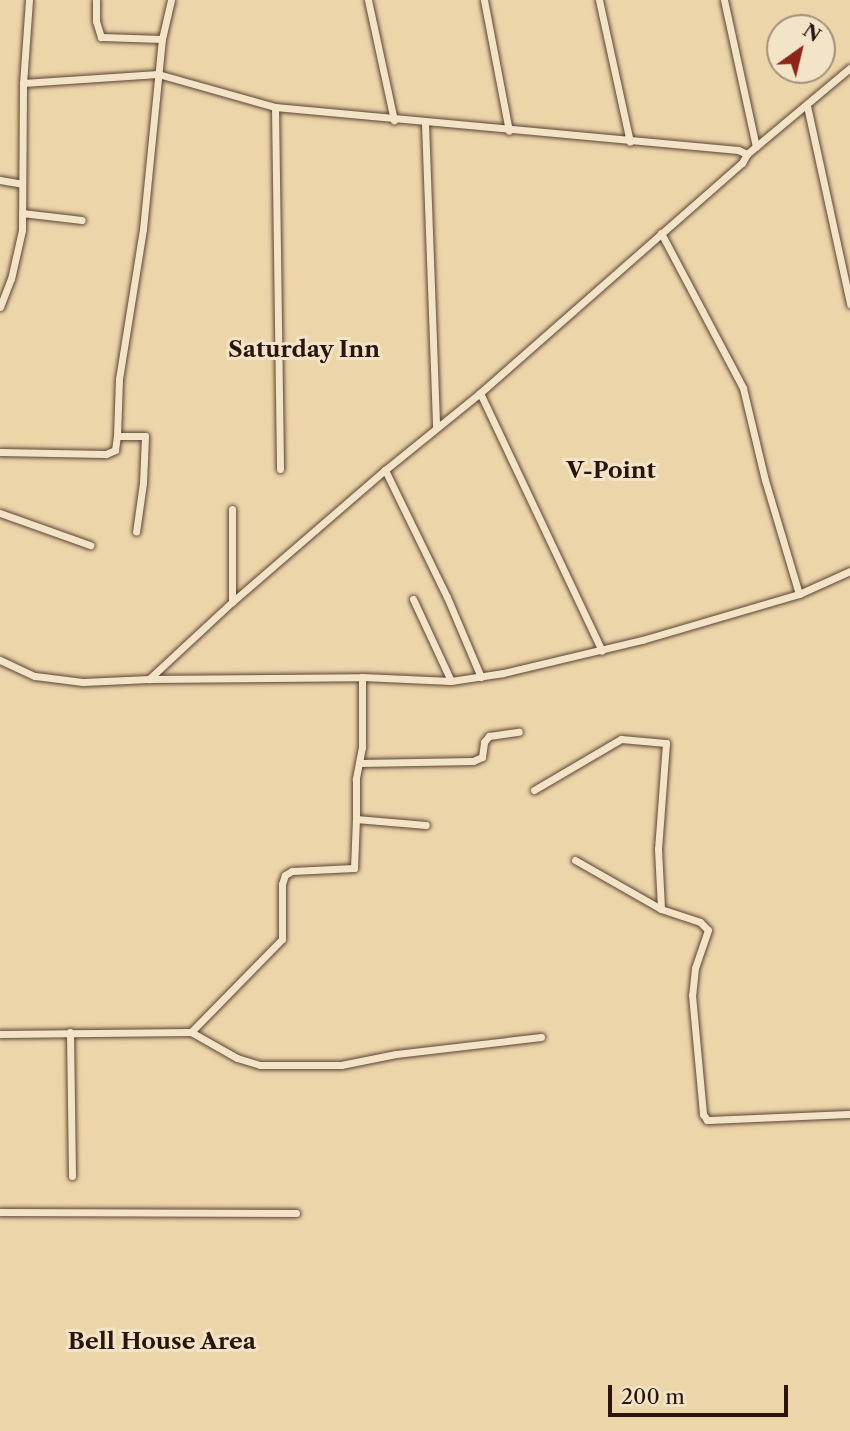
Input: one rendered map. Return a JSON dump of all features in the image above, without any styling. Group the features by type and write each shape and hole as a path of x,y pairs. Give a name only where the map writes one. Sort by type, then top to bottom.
{"street":[{"path":"0,307 15,265 22,230 23,83 29,0"},
{"path":"96,0 96,21 101,37 162,39"},
{"path":"0,452 110,453 115,450 117,396 143,229 162,39 171,0"},
{"path":"368,0 394,120"},
{"path":"484,0 509,131"},
{"path":"599,0 629,142"},
{"path":"724,0 756,147"},
{"path":"149,679 232,602 385,470 481,393 742,163 747,154 850,68"},
{"path":"23,83 159,74 275,107 509,131 738,150 747,154"},
{"path":"807,106 850,304"},
{"path":"275,107 280,469"},
{"path":"425,123 436,428"},
{"path":"0,180 22,184"},
{"path":"22,213 82,220"},
{"path":"661,233 743,388 765,480 799,594"},
{"path":"481,393 602,651"},
{"path":"117,436 141,435 147,440 136,532"},
{"path":"385,470 447,597 481,677"},
{"path":"232,509 232,602"},
{"path":"0,513 90,545"},
{"path":"0,660 35,676 71,681 362,677 451,681 602,651 799,594 850,571"},
{"path":"413,599 451,681"},
{"path":"191,1032 282,939 282,884 285,875 292,872 354,868 362,747 362,677"},
{"path":"359,763 473,761 482,757 484,742 489,736 519,732"},
{"path":"534,790 621,738 666,743 658,849 661,909"},
{"path":"356,819 426,825"},
{"path":"575,860 661,909 700,922 708,930 695,968 692,995 704,1114 707,1120 850,1114"},
{"path":"70,1032 72,1176"},
{"path":"0,1034 191,1032 237,1058 260,1065 341,1065 406,1052 541,1037"},
{"path":"0,1212 296,1213"}],"district":[{"name":"Saturday Inn","path":"304,349"},
{"name":"V-Point","path":"611,470"},
{"name":"Bell House Area","path":"162,1341"}]}
